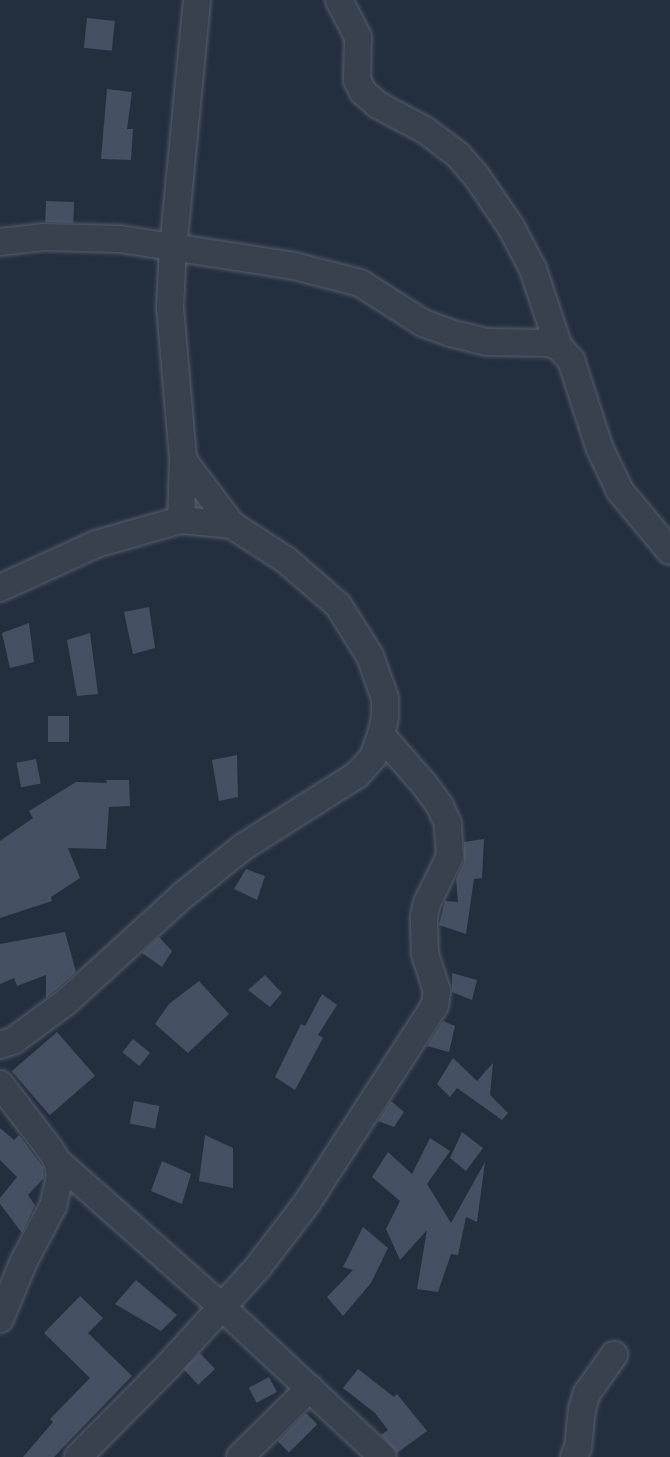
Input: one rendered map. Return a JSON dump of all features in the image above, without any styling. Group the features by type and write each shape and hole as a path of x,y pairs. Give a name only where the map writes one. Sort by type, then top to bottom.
{"street":[{"path":"182,520 183,460 171,307 173,247 197,0"},
{"path":"339,0 358,37 357,80 363,92 378,105 425,130 458,155 477,177 511,227 533,269 559,347 571,360 600,449 620,491 670,551"},
{"path":"0,242 43,237 120,239 294,266 350,280 375,291 423,323 468,339 512,344 549,343 559,347"},
{"path":"0,1045 13,1041 67,1001 182,896 243,847 357,775 373,757 381,735 386,717 385,698 370,656 338,605 286,560 232,525 183,460"},
{"path":"0,588 96,544 182,520 232,525"},
{"path":"78,1457 258,1268 307,1203 435,1005 437,992 425,953 424,917 427,903 450,856 448,824 440,806 424,784 381,735"},
{"path":"0,1084 33,1124 57,1161 222,1306 383,1457"},
{"path":"0,1319 24,1261 53,1206 60,1176 57,1161"},
{"path":"574,1457 578,1447 582,1409 587,1393 614,1355"},
{"path":"240,1457 310,1388"}],"building":[{"path":"87,18 115,21 112,51 84,48"},
{"path":"107,89 132,92 127,129 133,129 131,160 101,159"},
{"path":"46,201 74,202 73,223 45,222"},
{"path":"149,607 155,648 133,654 124,612"},
{"path":"29,623 34,662 10,668 2,633"},
{"path":"90,633 98,694 77,696 67,640"},
{"path":"48,716 69,716 69,742 48,742"},
{"path":"237,755 238,797 219,801 212,760"},
{"path":"36,759 41,784 21,787 16,763"},
{"path":"106,780 129,780 130,806 109,807 106,849 68,848 80,878 51,897 52,901 0,918 0,841 33,818 29,811 76,782 107,783"},
{"path":"484,839 482,878 474,879 466,934 439,925 445,901 458,902 456,879 464,862 464,842"},
{"path":"246,869 265,876 257,900 234,889"},
{"path":"65,932 76,972 46,998 46,975 17,986 14,978 0,984 0,944"},
{"path":"159,937 172,951 162,967 142,953"},
{"path":"452,973 477,980 472,1000 452,992"},
{"path":"265,975 282,993 270,1007 248,990"},
{"path":"199,981 229,1014 188,1053 155,1024 169,1004"},
{"path":"322,994 337,1005 318,1035 323,1038 295,1090 275,1077 301,1024 305,1026"},
{"path":"443,1021 455,1026 449,1052 427,1046"},
{"path":"57,1032 95,1076 50,1115 12,1071"},
{"path":"133,1039 150,1053 139,1066 122,1052"},
{"path":"453,1058 477,1081 493,1063 490,1095 508,1113 502,1120 457,1088 450,1097 437,1084"},
{"path":"134,1101 160,1106 155,1129 130,1124"},
{"path":"391,1101 404,1112 394,1127 378,1121"},
{"path":"0,1128 14,1140 19,1135 43,1167 44,1178 28,1195 35,1205 22,1233 0,1204 0,1198 17,1177 0,1160"},
{"path":"462,1132 483,1148 466,1171 450,1158"},
{"path":"205,1135 233,1148 233,1188 199,1181"},
{"path":"430,1138 450,1151 427,1184 451,1223 485,1162 477,1222 466,1217 458,1255 451,1254 438,1292 417,1289 427,1230 400,1260 386,1229 400,1201 372,1177 388,1152 412,1174"},
{"path":"162,1161 191,1174 182,1204 151,1191"},
{"path":"363,1227 388,1248 371,1283 343,1316 327,1297 353,1270 343,1267"},
{"path":"136,1280 177,1315 161,1331 115,1304"},
{"path":"80,1296 103,1318 88,1333 132,1376 54,1457 23,1457 53,1422 50,1419 90,1378 44,1333"},
{"path":"200,1353 215,1369 198,1385 183,1369"},
{"path":"358,1369 394,1397 397,1394 427,1431 397,1453 381,1435 388,1430 375,1413 343,1388"},
{"path":"269,1377 277,1392 257,1403 249,1388"},
{"path":"306,1413 317,1424 289,1453 278,1441"}]}
